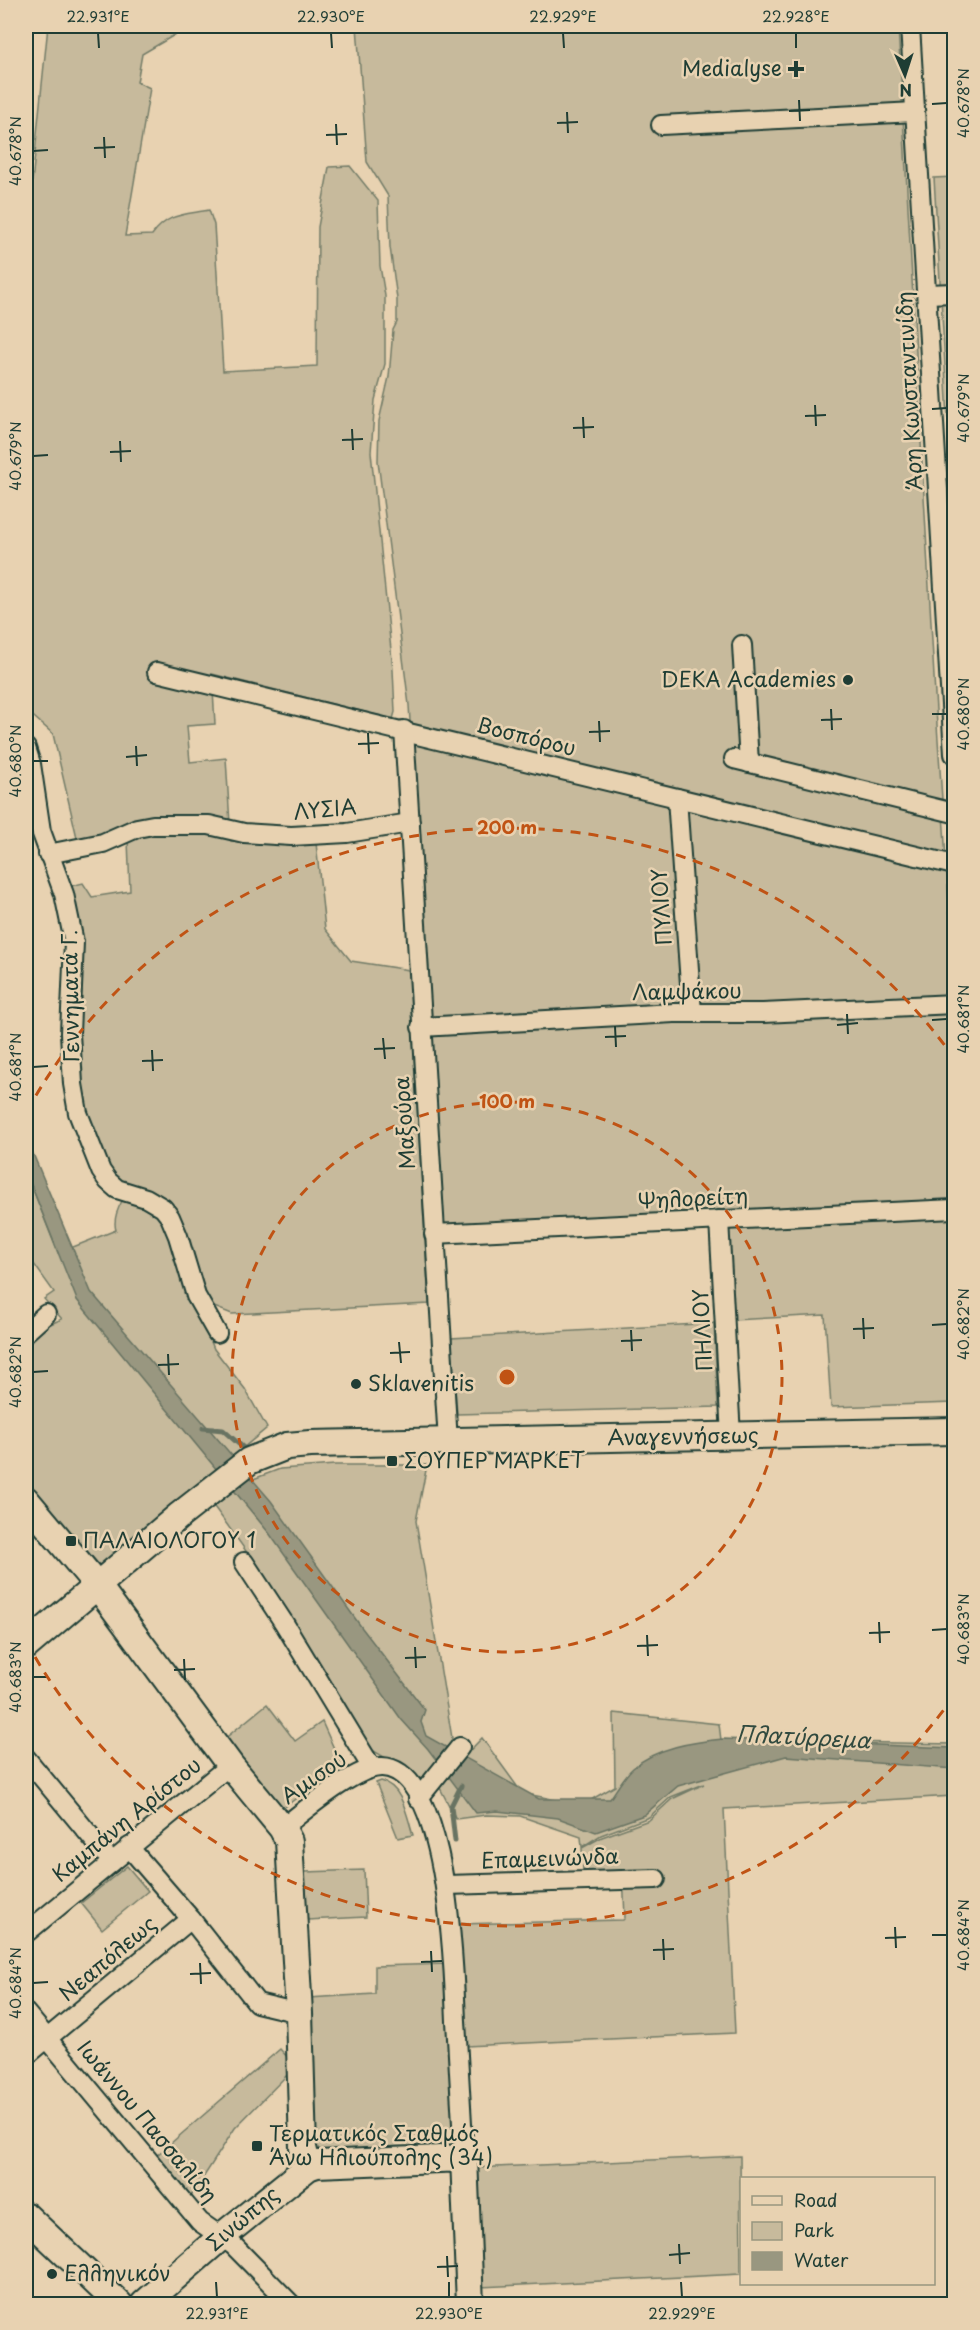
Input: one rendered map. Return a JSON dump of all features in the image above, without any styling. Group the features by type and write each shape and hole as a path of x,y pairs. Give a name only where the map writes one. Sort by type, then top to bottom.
{"street":[{"name":"Άρη Κωνσταντινίδη","path":"910,26 927,294 948,559 954,746"},
{"path":"661,125 915,112"},
{"path":"927,294 954,293"},
{"path":"742,645 741,761 954,813"},
{"name":"Βοσπόρου","path":"157,672 954,865"},
{"name":"Μαξούρα","path":"404,730 448,1442"},
{"name":"Γεννηματά Γ.","path":"26,748 31,764 40,826 64,894 74,942 70,1033 72,1075 78,1113 108,1181 117,1189 146,1198 163,1208 174,1226 196,1296 217,1333"},
{"name":"ΠΥΛΙΟΥ","path":"677,798 692,1013"},
{"name":"ΛΥΣΙΑ","path":"48,854 103,843 144,826 153,825 209,825 268,836 320,835 410,823"},
{"name":"Λαμψάκου","path":"422,1027 692,1013 954,1004"},
{"name":"Ψηλορείτη","path":"434,1234 954,1209"},
{"name":"ΠΗΛΙΟΥ","path":"719,1220 731,1436"},
{"path":"26,1332 46,1314"},
{"name":"Αναγεννήσεως","path":"26,1646 241,1467 268,1452 287,1446 954,1431"},
{"path":"26,1500 97,1585 230,1765 282,1828 289,1841 299,2013 303,2148 308,2167 317,2164 464,2158"},
{"path":"244,1562 290,1632 372,1768 385,1767 394,1771 408,1783 418,1799 436,1841 446,1885 451,1937 470,2304"},
{"path":"418,1799 460,1747"},
{"path":"26,1758 112,1862"},
{"name":"Καμπάνη Αρίστου","path":"26,1934 230,1765"},
{"name":"Αμισού","path":"282,1828 346,1781 372,1768"},
{"path":"129,1847 191,1919 257,2004 299,2013"},
{"name":"Επαμεινώνδα","path":"446,1885 656,1878"},
{"name":"Νεαπόλεως","path":"26,2056 191,1919"},
{"name":"Ιωάννου Πασσαλίδη","path":"26,2013 200,2222 233,2245 291,2304"},
{"name":"Σινώπης","path":"144,2304 221,2237 308,2167"},
{"path":"26,2216 119,2304"}],"green space":[{"path":"48,26 198,26 188,27 142,54 137,82 150,88 125,236 152,235 170,219 209,210 214,225 223,371 317,366 318,227 329,167 350,166 378,201 380,266 385,296 385,364 375,400 371,452 393,670 395,712 393,719 212,674 215,724 187,726 190,762 226,758 231,841 316,843 325,929 351,961 409,970 429,1304 232,1314 209,1305 176,1216 111,1177 83,1103 67,887 83,883 92,897 130,891 128,840 78,842 53,734 26,710 26,241"},
{"path":"357,26 898,26 935,695 954,978 954,1403 831,1407 825,1315 732,1320 725,1210 444,1225 441,1210 409,705 378,461 379,421 389,377 393,330 397,322 397,299 390,247 388,196 367,162"},
{"path":"954,177 954,418 948,418 934,178"},
{"path":"26,1172 58,1253 116,1230 117,1211 122,1201 127,1199 160,1213 214,1349 245,1389 267,1428 101,1567 26,1481 26,1344 46,1326 62,1319 44,1299 54,1292 26,1253"},
{"path":"714,1323 718,1407 457,1414 451,1338"},
{"path":"335,1465 427,1465 416,1521 452,1738 450,1746 423,1780 372,1750 365,1741 298,1629 212,1504 248,1481 280,1469"},
{"path":"267,1704 295,1741 322,1722 341,1764 282,1809 223,1740"},
{"path":"614,1713 719,1724 721,1740 954,1744 954,1796 724,1809 735,2033 466,2046 459,1924 623,1920 625,1918 623,1873 583,1875 582,1848 602,1837 649,1820 672,1799 704,1784 671,1797 649,1817 601,1835 582,1847 581,1837 520,1816 486,1815 456,1819 439,1786 482,1738 522,1793 582,1805 615,1786"},
{"path":"381,1781 394,1789 399,1796 413,1835 398,1838 376,1783"},
{"path":"127,1866 148,1891 102,1929 81,1903"},
{"path":"364,1870 366,1917 307,1920 305,1872"},
{"path":"447,1964 457,2143 452,2149 318,2155 312,2148 308,1998 375,1994 375,1966"},
{"path":"280,2049 288,2058 289,2073 235,2128 190,2198 156,2156"},
{"path":"740,2156 740,2274 480,2287 475,2168"}],"water":[{"path":"26,1137 91,1292 271,1501 362,1628 425,1710 421,1722 426,1736 539,1799 610,1799 630,1771 653,1755 688,1744 723,1739 954,1748 954,1769 786,1756 678,1786 644,1815 596,1832 558,1818 497,1811 476,1813 428,1749 401,1719 269,1533 77,1300 26,1172"}],"waterway":[{"path":"203,1428 223,1430 248,1452"},
{"path":"455,1841 451,1806 461,1786"}],"place":[{"name":"Medialyse","path":"796,69"},
{"name":"DEKA Academies","path":"848,680"},
{"name":"Sklavenitis","path":"356,1384"},
{"name":"ΣΟΥΠΕΡ ΜΑΡΚΕΤ","path":"392,1461"},
{"name":"ΠΑΛΑΙΟΛΟΓΟΥ 1","path":"71,1541"},
{"name":"Τερματικός Σταθμός Άνω Ηλιούπολης (34)","path":"257,2146"},
{"name":"Ελληνικόν","path":"52,2274"}],"water label":[{"name":"Πλατύρρεμα","path":"803,1737"}]}
